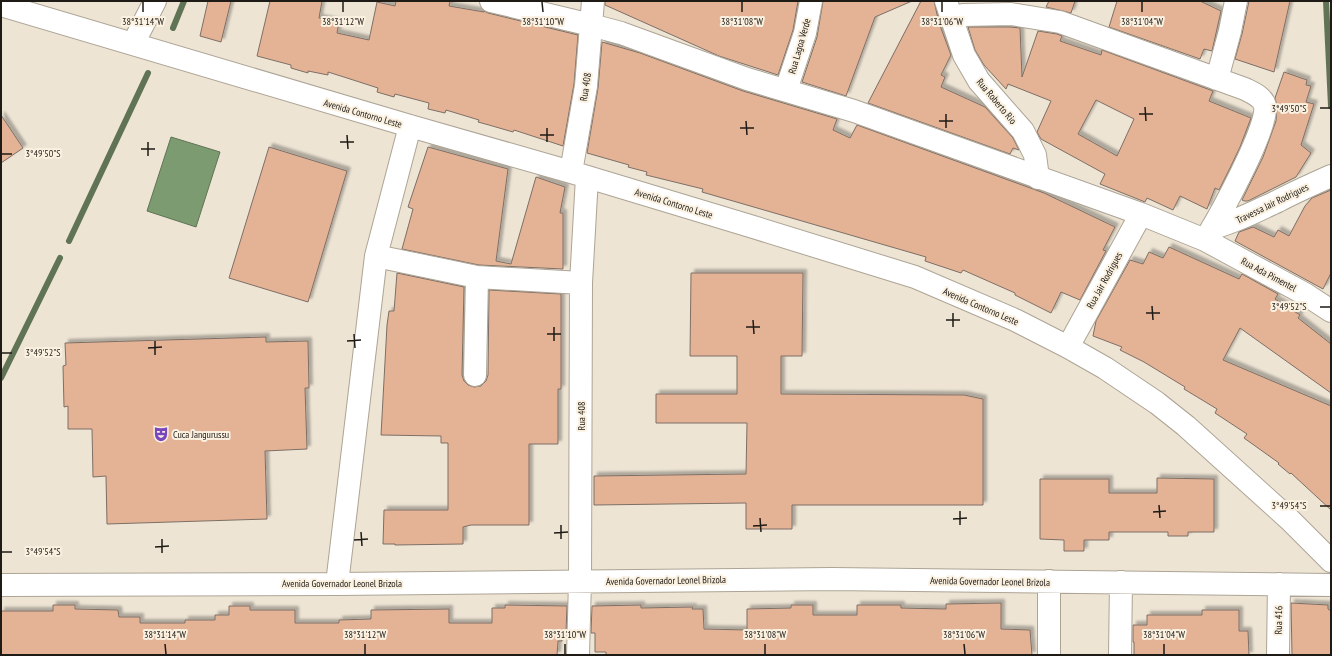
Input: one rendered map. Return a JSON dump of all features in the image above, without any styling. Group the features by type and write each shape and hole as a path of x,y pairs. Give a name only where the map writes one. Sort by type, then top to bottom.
{"street":[{"path":"133,44 155,1"},
{"name":"Rua Ada Pimentel","path":"491,1 591,24 620,33 747,79 854,111 1141,214 1209,234 1331,311"},
{"name":"Rua 408","path":"578,655 580,581 581,283 579,174 593,1"},
{"name":"Rua Lagoa Verde","path":"786,90 805,33 811,1"},
{"path":"1217,79 1230,31 1236,1"},
{"name":"Avenida Contorno Leste","path":"1,6 579,174 915,277 1015,320 1068,346 1106,368 1157,403 1186,426 1289,519 1331,561"},
{"path":"948,10 963,15 1011,14 1060,22 1245,89 1255,94 1262,100 1266,112 1254,147 1209,234"},
{"name":"Rua Roberto Rio","path":"948,10 964,55 979,82 1023,131 1035,155 1038,178"},
{"path":"337,584 376,256 410,126"},
{"name":"Travessa Jair Rodrigues","path":"1209,234 1331,176"},
{"name":"Rua Jair Rodrigues","path":"1068,346 1141,214"},
{"path":"376,256 477,277 581,283"},
{"path":"475,375 477,277"},
{"name":"Avenida Governador Leonel Brizola","path":"1,585 337,584 832,579 1331,585"},
{"path":"1049,581 1049,655"},
{"path":"1120,655 1121,582"},
{"name":"Rua 416","path":"1278,655 1279,584"}],"shaded area":[{"path":"171,137 220,152 196,227 147,211"}],"building":[{"path":"208,1 231,1 221,42 200,36"},
{"path":"270,1 322,1 319,18 339,22 337,33 369,40 377,2 395,6 396,1 450,1 449,6 484,11 578,35 574,84 563,146 514,130 513,132 478,122 479,120 446,110 445,113 428,109 429,103 395,94 394,97 377,92 378,88 328,72 328,75 308,71 308,73 291,68 291,65 257,56"},
{"path":"605,1 798,1 793,30 778,75 719,56 605,5"},
{"path":"823,1 912,1 875,17 846,96 802,82 817,37"},
{"path":"921,1 934,1 939,23 951,55 941,75 945,77 941,87 985,107 1013,138 1019,150 1013,148 1010,154 868,103"},
{"path":"1049,1 1075,1 1071,13 1046,7"},
{"path":"1117,1 1200,1 1221,11 1212,51 1204,49 1200,59 1109,27"},
{"path":"1249,1 1290,1 1274,72 1235,59"},
{"path":"968,27 1020,28 1022,77 1038,31 1057,34 1062,36 1060,41 1101,55 1102,50 1213,91 1209,101 1251,118 1230,168 1219,190 1215,188 1207,209 1180,196 1173,210 1147,198 1145,202 1100,184 1105,174 1041,139 1037,132 1051,101 1008,84 1006,89 984,65 975,50","holes":["1096,100 1134,119 1117,156 1078,134"]},
{"path":"602,42 640,53 743,91 837,119 833,130 850,138 857,125 1044,193 1115,227 1103,250 1106,251 1080,300 1061,292 1051,313 1015,295 1015,293 963,270 961,273 925,261 926,257 702,192 703,189 646,175 647,172 628,167 629,165 587,153 598,88"},
{"path":"1284,72 1307,80 1306,85 1311,86 1306,102 1314,104 1301,145 1311,153 1296,177 1248,201 1244,201 1242,200 1263,157 1276,121 1277,107 1275,98"},
{"path":"1,115 23,148 1,163"},
{"path":"269,147 347,171 308,302 229,278"},
{"path":"428,147 508,169 496,261 511,264 536,177 565,187 560,213 563,213 563,269 479,265 402,249 413,209 408,207"},
{"path":"1331,190 1331,273 1323,289 1235,241 1239,232 1253,227 1274,237 1278,230 1289,236 1305,206 1312,198"},
{"path":"1169,247 1239,279 1242,274 1278,294 1275,299 1300,315 1298,318 1331,344 1331,393 1240,328 1223,360 1331,406 1331,510 1291,473 1290,474 1278,464 1279,463 1244,438 1247,434 1215,413 1217,409 1144,362 1120,350 1122,347 1093,336 1096,321 1130,260 1143,264 1149,252 1163,258"},
{"path":"397,273 464,287 462,375 464,381 468,385 474,387 481,386 486,381 488,375 489,290 561,294 561,389 558,389 558,444 529,444 529,525 471,525 463,527 463,544 383,544 384,510 448,510 448,443 441,443 441,436 381,435 387,325 389,311 394,311"},
{"path":"691,273 803,273 802,356 781,356 781,394 964,395 983,399 983,505 792,505 792,529 746,529 746,503 594,505 594,476 746,474 747,423 656,423 656,394 737,394 737,356 690,356"},
{"name":"Cuca Jangurussu","path":"266,337 266,342 308,341 309,388 305,388 307,449 265,451 267,519 107,524 106,476 93,477 92,429 68,429 68,406 64,407 63,366 66,365 65,343"},
{"path":"1157,478 1214,479 1214,532 1188,532 1188,536 1168,536 1168,532 1109,532 1109,540 1084,540 1084,551 1064,551 1064,540 1040,539 1040,479 1109,479 1109,493 1157,493"},
{"path":"1001,603 1001,629 1030,630 1032,655 606,655 606,652 595,652 595,633 591,633 592,606 641,605 641,608 693,607 692,609 703,609 704,629 747,630 747,609 791,608 791,605 813,605 813,615 857,615 857,605 901,605 901,608 946,609 946,604"},
{"path":"1291,603 1328,605 1328,609 1331,611 1331,655 1292,655"},
{"path":"53,605 75,605 75,609 118,610 119,617 140,617 140,623 185,623 185,620 215,620 215,615 229,615 229,606 250,606 250,610 295,610 295,623 339,623 339,620 371,619 371,610 449,609 449,623 492,623 492,608 505,608 505,605 567,606 566,632 561,632 562,641 558,641 557,655 1,655 1,611 53,611"},
{"path":"1202,610 1239,610 1239,631 1248,631 1249,655 1134,655 1133,625 1147,625 1147,615 1202,615"}],"waterway":[{"path":"173,28 184,1"},
{"path":"1326,1 1331,106"},
{"path":"69,241 148,73"},
{"path":"1,378 60,258"}],"place":[{"name":"Cuca Jangurussu","path":"161,434"}]}
